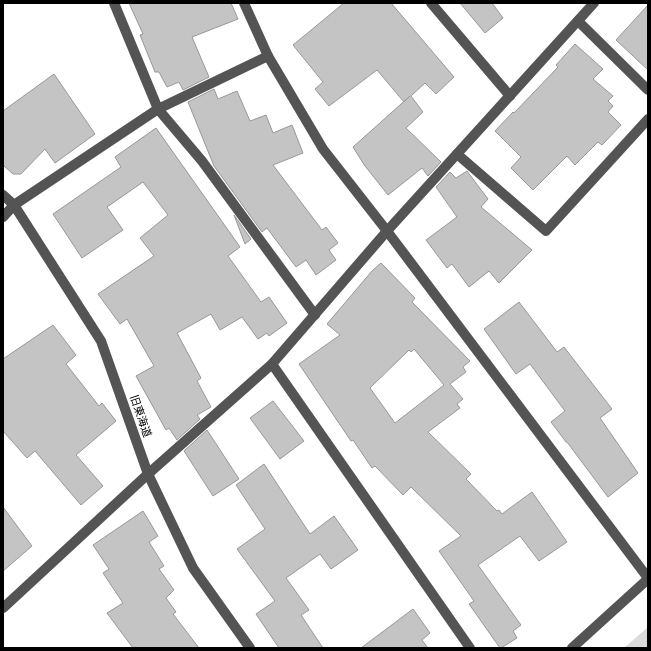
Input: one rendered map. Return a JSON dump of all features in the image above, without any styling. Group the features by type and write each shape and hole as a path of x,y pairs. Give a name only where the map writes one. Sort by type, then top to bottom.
{"street":[{"path":"114,3 158,109 202,160 315,315"},
{"path":"244,3 268,56 323,149 387,231 648,579 572,648"},
{"path":"431,3 510,96"},
{"path":"3,608 148,474 272,364 387,231 594,3"},
{"path":"578,21 648,90"},
{"path":"3,217 14,205 158,109 268,56"},
{"path":"457,154 546,231 648,119"},
{"name":"旧東海道","path":"3,195 14,205 101,340 148,474 193,568 250,648"},
{"path":"272,364 470,648"}],"shaded area":[{"path":"648,627 648,648 624,648"}],"building":[{"path":"129,3 231,3 238,19 192,37 209,77 183,90 179,82 167,87 159,72 155,72 140,35 143,34"},
{"path":"344,3 391,3 454,77 436,94 425,83 411,96 423,112 406,128 441,162 428,176 422,168 388,195 365,166 353,147 404,102 377,70 329,106 315,89 323,82 293,45"},
{"path":"460,3 492,3 503,18 485,33"},
{"path":"648,5 648,70 616,40"},
{"path":"575,44 603,69 593,79 613,96 608,101 613,106 608,112 621,125 602,145 598,142 575,165 567,156 533,190 511,168 521,157 495,131 558,67 556,65"},
{"path":"54,74 95,134 55,163 45,149 21,174 13,174 3,165 3,111"},
{"path":"214,89 218,99 237,91 250,121 266,115 273,133 292,125 303,153 273,165 322,230 326,227 338,243 329,250 336,260 316,275 306,260 296,267 267,228 262,232 214,166 188,102"},
{"path":"156,128 240,247 228,256 261,302 269,297 287,323 269,336 267,333 258,339 242,317 220,330 211,314 177,333 201,378 197,381 211,407 197,415 200,419 177,440 169,428 166,430 136,376 154,366 127,319 120,324 98,294 154,256 140,238 168,215 143,182 107,207 123,230 82,258 53,214 121,167 115,157"},
{"path":"467,171 488,199 481,207 532,250 499,283 489,271 469,287 452,264 447,268 426,240 457,217 436,187 450,172 456,178"},
{"path":"234,215 251,239 245,244"},
{"path":"381,263 415,298 412,302 470,361 463,367 466,372 450,384 463,399 457,404 460,408 428,432 471,474 466,479 497,511 499,510 502,514 532,492 567,542 539,561 520,536 478,565 521,625 513,631 517,638 501,648 469,604 474,601 439,551 461,536 411,487 403,495 375,466 372,468 353,440 351,441 299,364 340,335 327,324 372,271","holes":["414,349 444,385 395,423 370,388 409,350 411,352"]},
{"path":"519,302 557,352 564,347 612,409 600,418 638,473 608,497 551,422 565,411 530,364 516,374 484,329"},
{"path":"53,325 76,355 66,364 99,406 102,403 116,421 76,455 103,486 81,505 35,451 27,458 3,431 3,359"},
{"path":"273,401 304,441 280,459 250,418"},
{"path":"207,430 239,479 213,496 184,451"},
{"path":"264,464 310,534 334,516 358,550 331,569 320,554 286,578 309,610 301,615 323,648 279,648 256,614 275,601 237,549 265,529 236,485"},
{"path":"3,507 32,546 3,571"},
{"path":"143,511 158,536 149,542 164,566 159,569 174,590 166,598 176,612 173,614 199,648 133,648 107,613 123,603 103,573 109,569 93,545"},
{"path":"413,609 430,633 422,640 428,648 361,648"}]}
